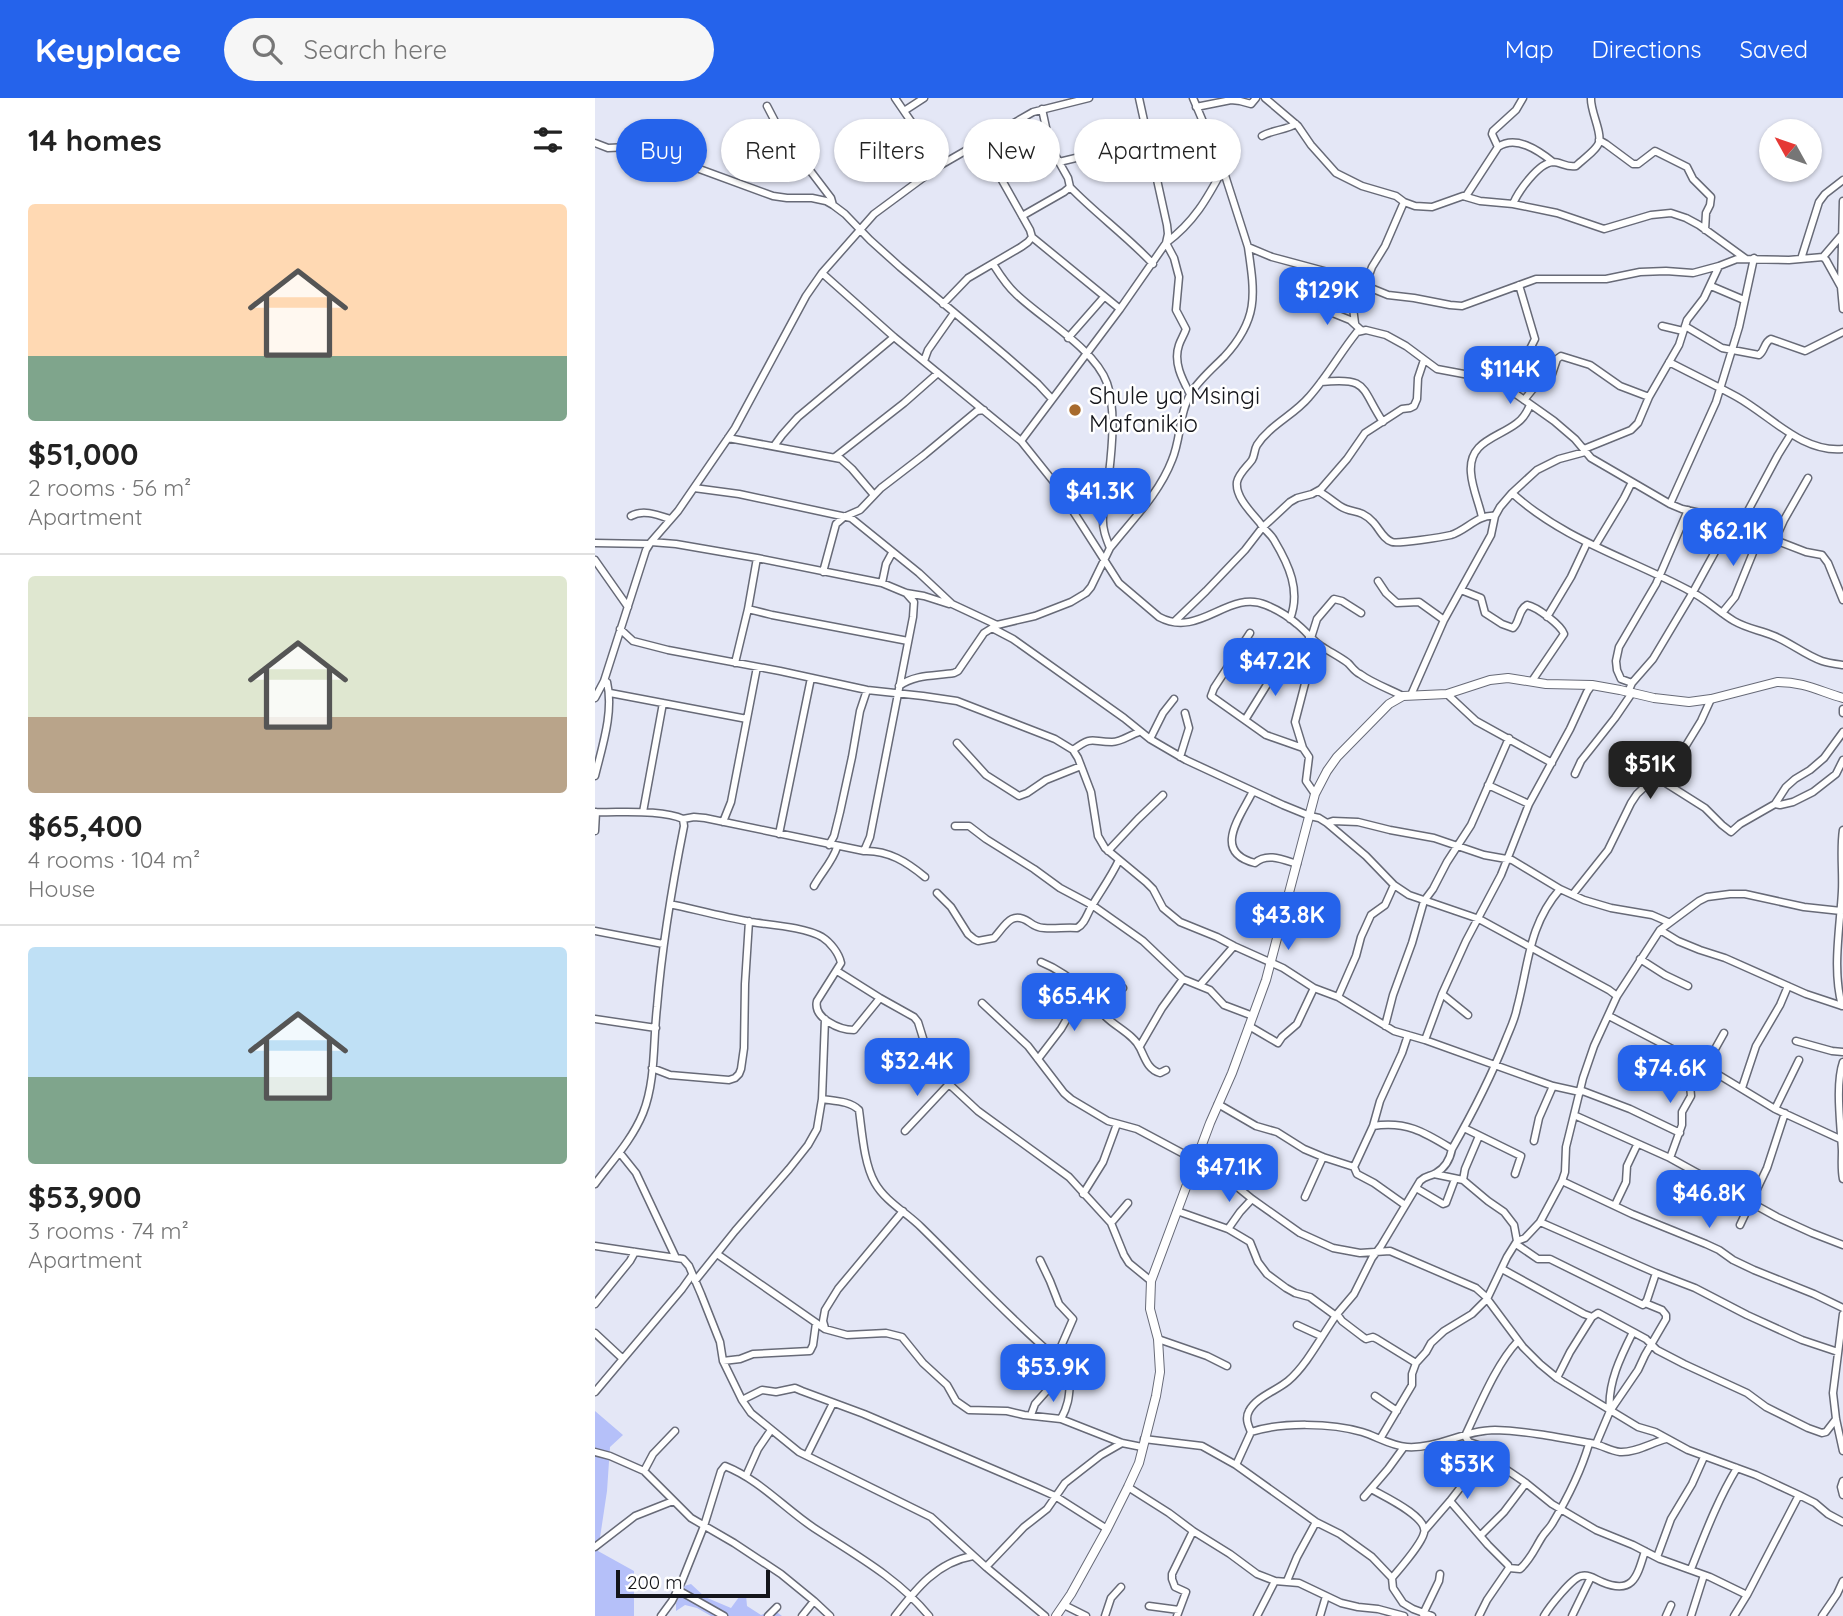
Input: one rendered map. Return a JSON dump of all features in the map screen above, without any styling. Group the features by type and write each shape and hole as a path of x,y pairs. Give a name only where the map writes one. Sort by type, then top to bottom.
{"street":[{"path":"895,98 909,119"},
{"path":"904,111 924,98"},
{"path":"1021,119 1042,109 1089,98"},
{"path":"1139,98 1144,119"},
{"path":"1186,98 1195,103 1231,100 1251,104 1256,98"},
{"path":"1265,98 1296,124 1336,173 1362,187 1396,196 1415,206 1426,208 1466,196 1480,201 1513,204 1557,213 1604,229 1660,213 1679,216 1705,230 1746,259"},
{"path":"1498,147 1493,131 1516,110 1523,98"},
{"path":"1466,196 1498,147 1505,142 1519,143 1553,162 1576,166 1599,141 1591,98"},
{"path":"1195,103 1202,119"},
{"path":"767,106 780,131 831,198 833,205"},
{"path":"1042,109 1044,119"},
{"path":"1262,136 1296,124"},
{"path":"1599,141 1633,164 1638,164 1655,151 1687,167 1693,179 1711,197 1705,230"},
{"path":"595,143 608,148 663,150 683,163 773,196 826,201 845,214 880,249 1006,356 1052,399"},
{"path":"1513,204 1524,184 1553,162"},
{"path":"1060,164 1070,187 1153,264"},
{"path":"1801,259 1819,202 1843,180"},
{"path":"595,698 605,677 650,543 678,511 728,438 806,296 822,273 874,214 917,182"},
{"path":"1003,182 1032,237 1120,309"},
{"path":"1158,182 1167,225 1166,243 1174,258 1179,277 1176,310 1186,329 1177,355 1178,365 1190,394"},
{"path":"1021,442 1166,243 1179,234 1200,211 1216,182"},
{"path":"899,689 907,680 958,671 984,633 994,626 1035,616 1081,597 1091,587 1110,548 1151,498 1174,456 1190,394 1234,345 1249,320 1252,309 1253,288 1248,247 1227,182"},
{"path":"1022,216 1070,187"},
{"path":"1843,201 1840,287 1843,309"},
{"path":"1355,323 1353,308 1404,202"},
{"path":"1248,247 1272,257 1313,267 1394,297 1462,306 1536,279 1606,279 1640,272 1666,271 1693,273 1731,260 1823,257 1842,236"},
{"path":"943,304 968,278 1021,247 1032,237"},
{"path":"1823,257 1840,287"},
{"path":"1670,504 1720,388 1739,327 1754,258"},
{"path":"993,264 1018,296 1086,353 1107,381 1112,427 1103,515 1110,548"},
{"path":"1407,695 1444,620 1491,536 1495,516 1500,507 1543,467 1634,428 1679,345 1684,329 1711,286 1719,266"},
{"path":"822,273 894,337 1021,442 1057,486 1119,583 1159,617 1174,622 1203,619 1238,602 1266,605 1299,625 1310,637 1347,662 1359,674 1407,695"},
{"path":"1496,380 1534,345 1535,340 1519,285"},
{"path":"1711,286 1744,300"},
{"path":"1068,338 1104,297"},
{"path":"1308,303 1355,323 1361,330"},
{"path":"924,361 928,350 954,313"},
{"path":"1662,326 1684,329 1723,348 1759,355 1771,339 1804,351 1843,332"},
{"path":"1290,619 1296,601 1294,587 1275,541 1262,528 1240,496 1237,489 1238,478 1252,460 1260,441 1295,412 1361,330 1386,335 1437,369 1496,380 1554,421 1598,463 1670,504 1742,522 1775,540 1822,555 1832,570 1843,600"},
{"path":"774,446 798,417 894,337"},
{"path":"1482,517 1471,477 1474,456 1486,440 1520,422 1533,389 1548,379 1561,356 1590,365 1619,386 1649,397"},
{"path":"1174,622 1290,502 1318,491 1347,459 1365,433 1402,409 1414,406 1417,400 1418,378 1425,360"},
{"path":"1669,362 1751,405 1791,434 1818,447 1843,449"},
{"path":"835,457 938,373"},
{"path":"1321,382 1353,381 1359,384 1383,422"},
{"path":"836,524 860,510 874,495 977,411 984,410"},
{"path":"1742,522 1791,434"},
{"path":"728,438 841,459 874,495"},
{"path":"1775,540 1808,478"},
{"path":"1595,546 1632,482"},
{"path":"694,488 739,494 847,516 919,573 952,604"},
{"path":"1318,491 1343,508 1364,514 1392,542 1449,536 1482,517 1495,516"},
{"path":"1512,493 1551,523 1587,543 1693,592 1749,629 1779,638 1822,661 1843,665"},
{"path":"1631,689 1621,679 1617,670 1617,654 1660,577 1688,510"},
{"path":"631,516 639,512 670,519"},
{"path":"823,572 836,524 835,515"},
{"path":"1574,774 1653,659 1733,519"},
{"path":"1722,613 1735,597 1761,533"},
{"path":"595,543 677,544 883,583 906,593 952,604 994,626 1139,732 1180,757 1327,823 1366,856 1394,885 1409,895 1479,919 1617,996"},
{"path":"1547,617 1587,543"},
{"path":"883,583 886,564 892,553"},
{"path":"735,663 757,558"},
{"path":"595,560 628,607"},
{"path":"1378,581 1397,603 1419,601 1444,620"},
{"path":"1461,590 1481,598 1485,613 1508,627 1516,626 1524,606 1527,605 1534,606 1561,627 1564,634 1532,681"},
{"path":"864,851 870,837 914,608 914,602 906,593"},
{"path":"1315,794 1306,781 1308,757 1295,718 1307,677 1310,637 1317,619 1334,599 1361,613"},
{"path":"748,609 908,641"},
{"path":"620,629 633,641 660,649 867,690 899,689 969,705 1055,738 1073,750 1081,766 1091,792 1098,836 1108,851 1146,882 1163,908 1180,922 1283,968 1385,1026 1553,1086 1580,1091 1630,1109 1680,1133"},
{"path":"1250,633 1211,695 1272,738 1303,748"},
{"path":"614,645 633,641"},
{"path":"1245,720 1268,683 1276,662"},
{"path":"723,822 731,802 757,667"},
{"path":"595,674 605,677"},
{"path":"595,776 608,716 610,693 605,677"},
{"path":"779,834 811,677"},
{"path":"1056,1616 1065,1605 1107,1529 1139,1463 1161,1365 1159,1339 1150,1309 1151,1282 1266,980 1315,794 1337,757 1388,704 1407,695 1447,694 1499,678 1631,689 1679,702 1711,699 1777,682 1820,689 1843,698"},
{"path":"1425,1040 1442,994 1501,874 1529,804 1592,685"},
{"path":"814,886 832,858 834,836 860,710 867,690"},
{"path":"610,693 747,719"},
{"path":"1447,694 1476,721 1552,763"},
{"path":"1150,739 1163,713 1174,699"},
{"path":"1573,894 1608,850 1637,794 1682,752 1701,722 1711,699"},
{"path":"643,813 663,703"},
{"path":"1180,757 1189,728 1185,713"},
{"path":"1073,750 1087,741 1095,739 1112,742 1139,732"},
{"path":"1656,777 1705,808 1731,832 1775,804 1786,787 1824,758 1843,732"},
{"path":"1385,1026 1424,901 1471,825 1509,738"},
{"path":"957,743 986,775 1019,796 1046,780 1081,766"},
{"path":"1775,804 1793,802 1813,792 1836,774 1843,760"},
{"path":"1488,785 1529,804"},
{"path":"1253,791 1234,828 1231,845 1233,850 1239,856 1255,863 1266,856 1297,864"},
{"path":"1108,851 1163,796"},
{"path":"595,831 595,812 672,815 683,819 694,817 833,846 882,852 908,864 925,877"},
{"path":"595,1184 620,1153 642,1115 649,1088 663,944 683,819"},
{"path":"1327,823 1358,822 1434,838 1484,855 1512,860 1584,900 1652,915 1668,922"},
{"path":"955,826 969,826 1143,941 1183,979 1210,990 1224,1004 1253,1016"},
{"path":"1842,1008 1839,993 1838,941 1843,830"},
{"path":"937,892 951,907 970,937 978,941 994,938 1008,921 1016,917 1042,929 1080,927 1119,860"},
{"path":"1338,997 1371,915 1385,905 1394,885"},
{"path":"1236,1465 1251,1432 1247,1416 1249,1409 1296,1374 1336,1315 1354,1294 1372,1258 1416,1188 1424,1177 1434,1174 1447,1163 1495,1066 1517,1010 1530,946 1547,906 1560,889"},
{"path":"1380,1439 1412,1385 1416,1363 1444,1331 1472,1314 1487,1299 1516,1242 1525,1238 1540,1222 1565,1172 1566,1147 1580,1091 1602,1026 1617,996 1660,930 1707,897 1730,894 1745,894 1804,907 1841,911"},
{"path":"670,904 820,935 841,959 837,971 817,1001 816,1010 824,1019 847,1030 854,1030 880,998"},
{"path":"652,1068 670,1075 729,1080 739,1074 744,1048 749,921"},
{"path":"1660,930 1678,941 1842,1008"},
{"path":"595,931 663,944"},
{"path":"1200,985 1234,946"},
{"path":"1640,959 1688,986"},
{"path":"1038,1059 1055,1038 1083,991 1041,962"},
{"path":"837,971 909,1013 918,1022 927,1051 949,1084 992,1122 1062,1171 1111,1223 1123,1255 1151,1282"},
{"path":"1140,1045 1183,979"},
{"path":"1742,1088 1756,1046 1788,986"},
{"path":"1095,1002 1123,988"},
{"path":"1249,1026 1277,1044 1297,1024 1314,988"},
{"path":"1082,994 1095,1002 1105,1016 1140,1045 1145,1060 1153,1071 1160,1073 1166,1070"},
{"path":"1442,994 1468,1015"},
{"path":"982,1003 1028,1046 1071,1100 1108,1121 1137,1129 1197,1161 1315,1241 1360,1253 1390,1251 1476,1288 1530,1356 1557,1378 1638,1426 1704,1457 1799,1494 1843,1522"},
{"path":"1609,1016 1702,1065 1775,1109 1840,1139"},
{"path":"595,1019 656,1028"},
{"path":"595,1392 682,1289 717,1254 808,1145 817,1129 822,1099 824,1019"},
{"path":"1670,1158 1680,1133 1682,1112 1691,1096 1690,1085 1724,1033"},
{"path":"1405,1205 1357,1174 1354,1167 1408,1035"},
{"path":"1796,1041 1843,1052"},
{"path":"1775,1109 1799,1060"},
{"path":"1843,1062 1840,1069 1840,1161 1843,1179"},
{"path":"905,1131 949,1084"},
{"path":"1534,1141 1539,1118 1553,1086"},
{"path":"822,1099 849,1103 859,1110 862,1138 873,1181 883,1194 1056,1358"},
{"path":"1218,1104 1256,1126 1277,1132 1304,1149 1354,1167"},
{"path":"1740,1225 1767,1168 1785,1113"},
{"path":"1574,1115 1670,1158 1750,1202 1812,1233 1843,1245"},
{"path":"1083,1194 1103,1162 1117,1124"},
{"path":"1373,1126 1404,1125 1452,1149"},
{"path":"1464,1128 1521,1156 1515,1174"},
{"path":"1463,1180 1465,1168 1479,1136"},
{"path":"1615,1205 1626,1182 1627,1166 1637,1145"},
{"path":"620,1153 636,1173 675,1258"},
{"path":"1305,1197 1323,1157"},
{"path":"1434,1174 1463,1180 1504,1212 1514,1225 1516,1242 1538,1259 1550,1259 1643,1306 1656,1273"},
{"path":"1416,1188 1443,1204 1450,1197 1455,1179"},
{"path":"1562,1181 1843,1308"},
{"path":"1229,1229 1252,1199"},
{"path":"1111,1223 1128,1203"},
{"path":"825,1329 825,1310 838,1289 903,1211"},
{"path":"1177,1211 1229,1229 1250,1242 1258,1262 1267,1274 1295,1293 1310,1297 1366,1339 1373,1337 1416,1363"},
{"path":"1540,1222 1695,1288 1802,1339 1838,1352"},
{"path":"595,1246 686,1262 717,1334 723,1361 751,1413 807,1455 931,1517 1045,1616"},
{"path":"595,1304 635,1252"},
{"path":"717,1254 825,1329 847,1335 897,1334 905,1339 923,1363 947,1385 956,1401 969,1410 1061,1419 1122,1443 1202,1446 1236,1465 1316,1522 1340,1534 1372,1557 1392,1578 1396,1595 1403,1603 1432,1616"},
{"path":"1040,1260 1059,1304 1073,1319 1056,1358 1059,1375 1070,1383 1068,1404 1061,1419"},
{"path":"1502,1269 1592,1317"},
{"path":"1509,1568 1520,1569 1525,1564 1552,1524 1610,1411 1638,1370 1666,1315 1662,1310 1645,1303"},
{"path":"1557,1378 1592,1317 1598,1313 1633,1332 1657,1350 1822,1433 1826,1432 1836,1419"},
{"path":"1843,1314 1833,1393 1843,1451"},
{"path":"723,1361 740,1359 753,1353 810,1351 816,1323"},
{"path":"1297,1325 1321,1336"},
{"path":"1610,1411 1611,1383 1633,1332"},
{"path":"595,1333 624,1359"},
{"path":"1159,1339 1227,1366"},
{"path":"1465,1436 1508,1354 1518,1341"},
{"path":"1031,1415 1035,1404 1059,1375"},
{"path":"742,1400 762,1390 776,1392 795,1388 864,1414 1055,1496 1107,1529"},
{"path":"1375,1396 1397,1411"},
{"path":"807,1455 833,1403"},
{"path":"1251,1432 1289,1424 1322,1426 1352,1430 1404,1447 1422,1447 1494,1430 1536,1434 1621,1452 1666,1439"},
{"path":"746,1476 758,1449 771,1430"},
{"path":"644,1471 653,1454 675,1431"},
{"path":"1465,1436 1469,1442 1475,1443 1552,1504 1596,1530 1747,1595"},
{"path":"986,1567 1024,1527 1047,1509 1065,1483 1122,1443"},
{"path":"1364,1497 1404,1447"},
{"path":"595,1452 644,1471 691,1518 781,1574 830,1616"},
{"path":"1392,1578 1425,1530 1487,1453"},
{"path":"1657,1557 1671,1519 1704,1457"},
{"path":"661,1616 678,1590 725,1466 746,1476 814,1528 863,1558 911,1597 929,1616"},
{"path":"1691,1569 1721,1494 1737,1468"},
{"path":"1843,1481 1843,1495"},
{"path":"1481,1535 1504,1513 1526,1483"},
{"path":"1128,1487 1257,1574 1275,1581 1300,1583 1341,1603 1404,1616"},
{"path":"1371,1489 1418,1517 1425,1530"},
{"path":"1734,1616 1799,1494"},
{"path":"595,1547 635,1516 673,1501"},
{"path":"1450,1501 1509,1568"},
{"path":"1287,1581 1316,1522"},
{"path":"1149,1606 1178,1613 1186,1592 1175,1587 1171,1579 1193,1531"},
{"path":"1544,1616 1577,1577 1584,1575 1615,1587 1625,1587 1632,1583 1639,1572 1645,1551"},
{"path":"895,1616 927,1578 955,1561 973,1556"},
{"path":"1479,1616 1509,1568"},
{"path":"1423,1614 1440,1574"},
{"path":"1691,1616 1704,1575"},
{"path":"1572,1616 1591,1577"},
{"path":"1257,1616 1275,1581"},
{"path":"1822,1616 1843,1581"},
{"path":"1105,1616 1111,1598 1121,1587"},
{"path":"678,1590 724,1616"},
{"path":"1320,1616 1326,1596"},
{"path":"802,1616 814,1601"},
{"path":"1065,1605 1086,1616"},
{"path":"1665,1616 1671,1605"},
{"path":"768,1616 777,1607"},
{"path":"1165,1608 1167,1616"},
{"path":"1364,1616 1368,1608"}],"shaded area":[{"path":"595,1411 623,1435 610,1447 598,1551 634,1571 634,1616 595,1616"},
{"path":"691,1584 705,1597 731,1608 739,1597 746,1595 747,1606 761,1615 774,1610 782,1616 711,1616 685,1605 676,1611 676,1603 684,1586"}],"place":[{"name":"Shule ya Msingi Mafanikio","path":"1075,410"}]}
